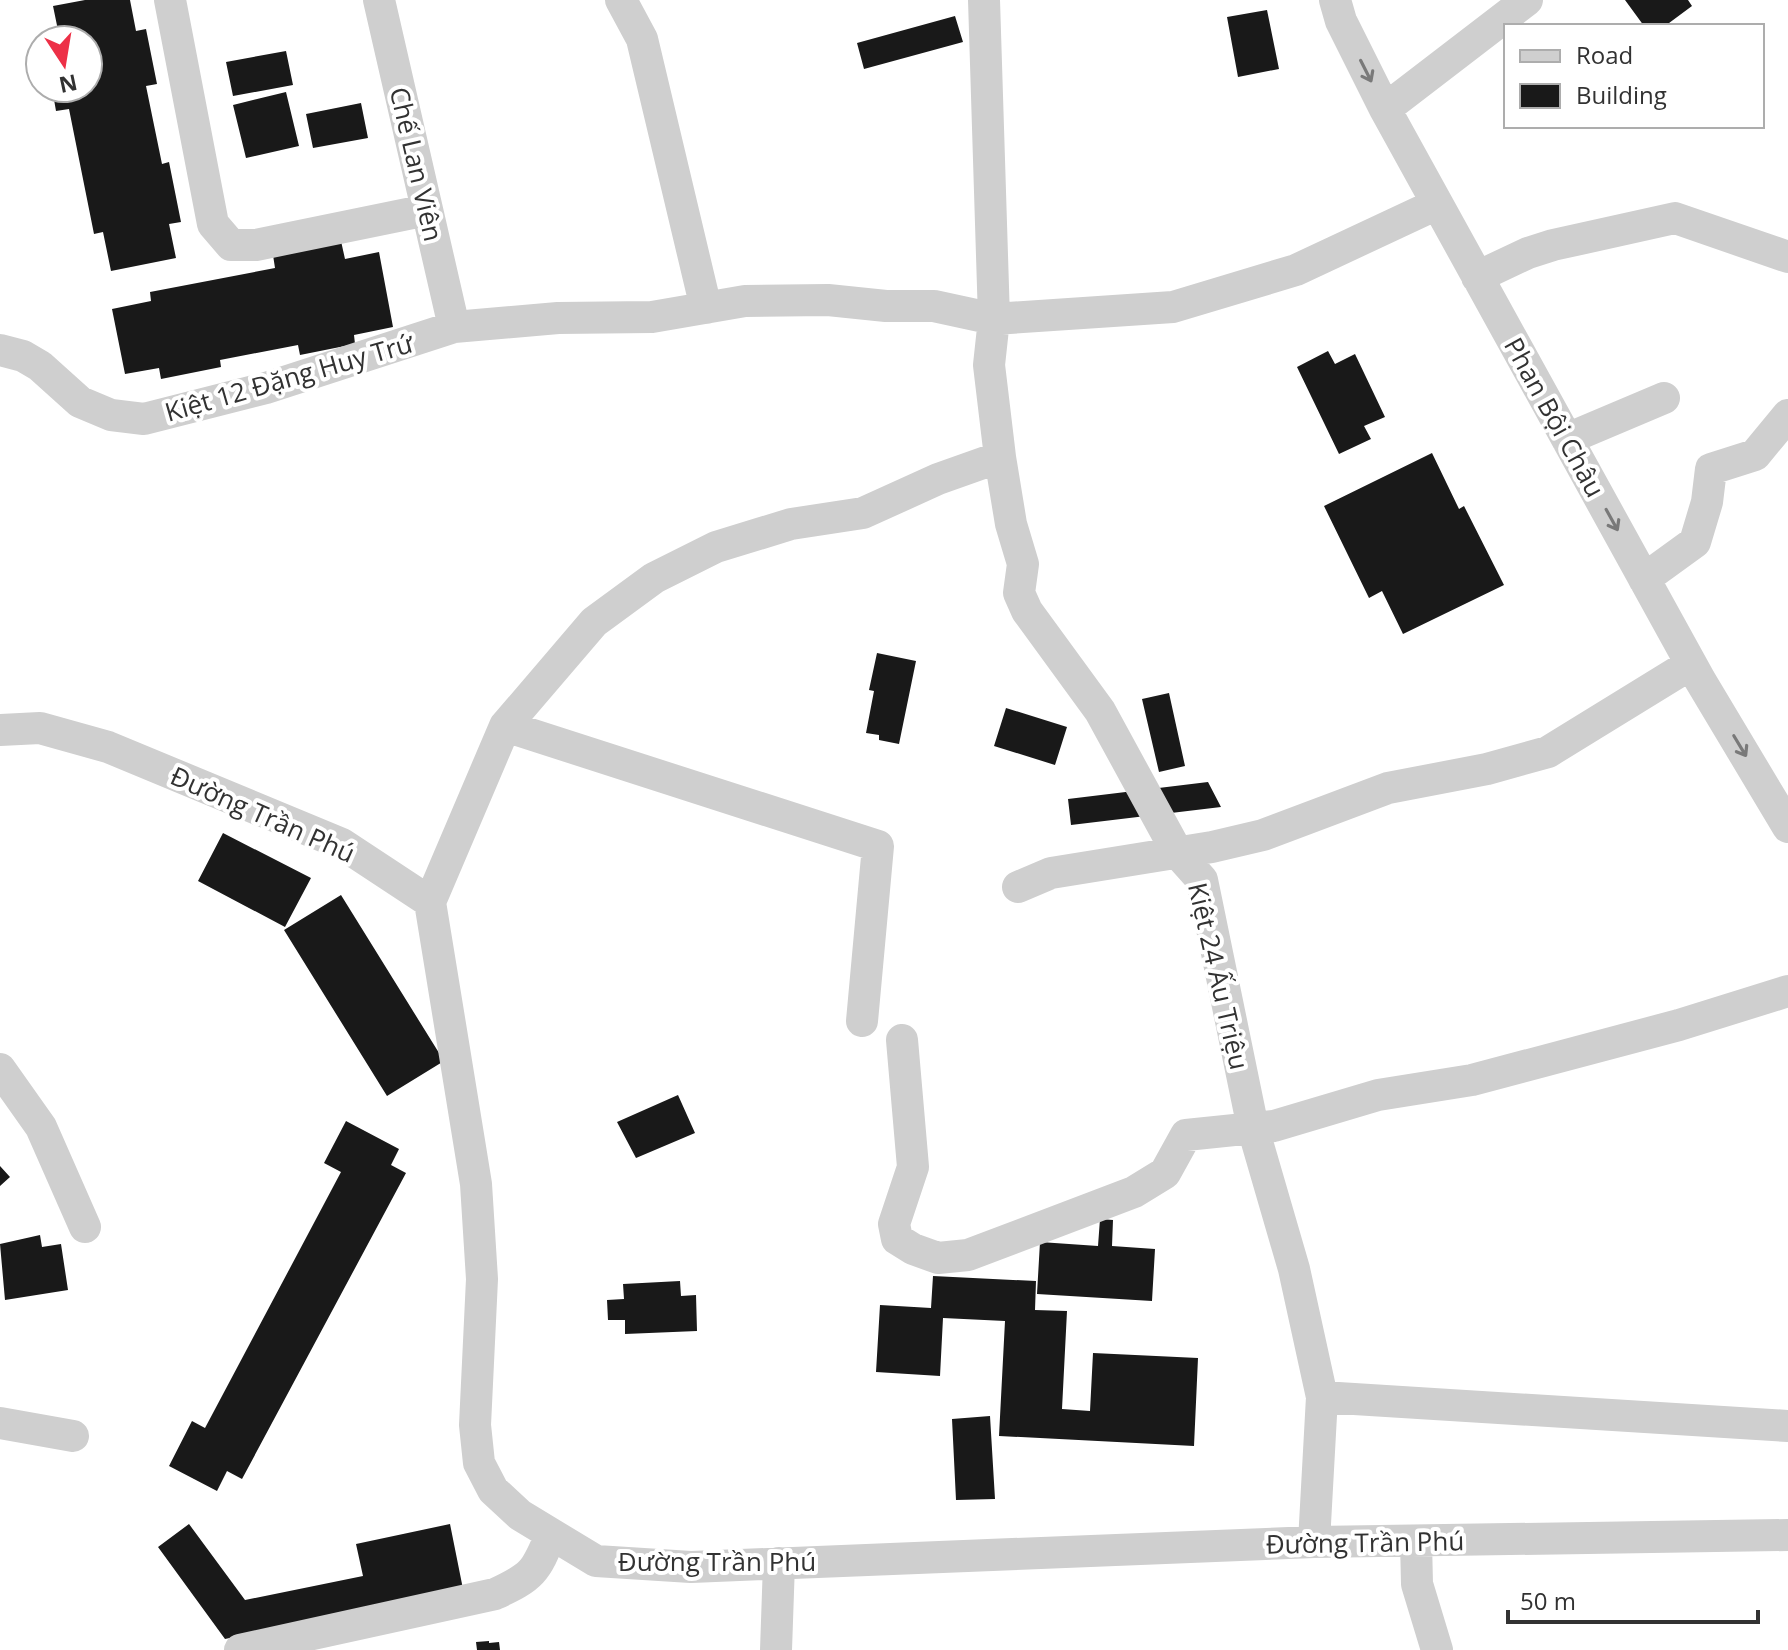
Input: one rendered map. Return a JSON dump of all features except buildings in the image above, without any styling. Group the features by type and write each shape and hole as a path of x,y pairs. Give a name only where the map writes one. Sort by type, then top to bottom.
{"street":[{"path":"170,0 213,224 231,245 256,245 427,210"},
{"name":"Chế Lan Viên","path":"379,0 454,327"},
{"path":"621,0 642,39 706,308"},
{"name":"Kiệt 24 Ấu Triệu","path":"984,0 994,319 989,365 1011,524 1023,564 1019,593 1027,611 1100,711 1177,852 1202,880 1253,1128 1294,1269 1322,1397 1314,1542"},
{"name":"Phan Bội Châu","path":"1335,0 1341,21 1437,204 1691,664 1788,827"},
{"path":"1385,109 1527,0"},
{"name":"Kiệt 12 Đặng Huy Trứ","path":"0,350 23,356 40,366 80,402 111,415 144,419 266,388 454,327 558,318 652,317 745,301 828,300 886,306 934,306 994,319 1173,307 1296,270 1437,204"},
{"path":"1477,277 1553,245 1675,218 1788,257"},
{"path":"1567,439 1664,398"},
{"path":"1644,579 1695,542 1707,502 1711,469 1755,455 1788,415"},
{"path":"430,902 505,726 594,622 654,578 716,547 791,524 863,513 938,479 1000,457"},
{"path":"1018,887 1051,873 1212,847 1263,835 1388,788 1487,769 1548,752 1691,664"},
{"path":"505,726 878,846 862,1021"},
{"name":"Đường Trần Phú","path":"0,730 40,728 108,747 342,844 430,902 476,1184 482,1279 475,1425 479,1463 493,1490 520,1515 596,1561 691,1567 1314,1542 1788,1535"},
{"path":"902,1040 913,1167 894,1224 897,1239 938,1258 968,1255 1134,1192 1165,1173 1186,1135 1274,1126 1378,1095 1472,1080 1679,1025 1788,991"},
{"path":"0,1069 41,1127 85,1227"},
{"path":"1322,1397 1788,1426"},
{"path":"0,1423 73,1436"},
{"path":"240,1650 495,1594 525,1581 541,1560 551,1534"},
{"path":"1416,1541 1417,1584 1437,1650"},
{"path":"776,1650 779,1563"}]}
